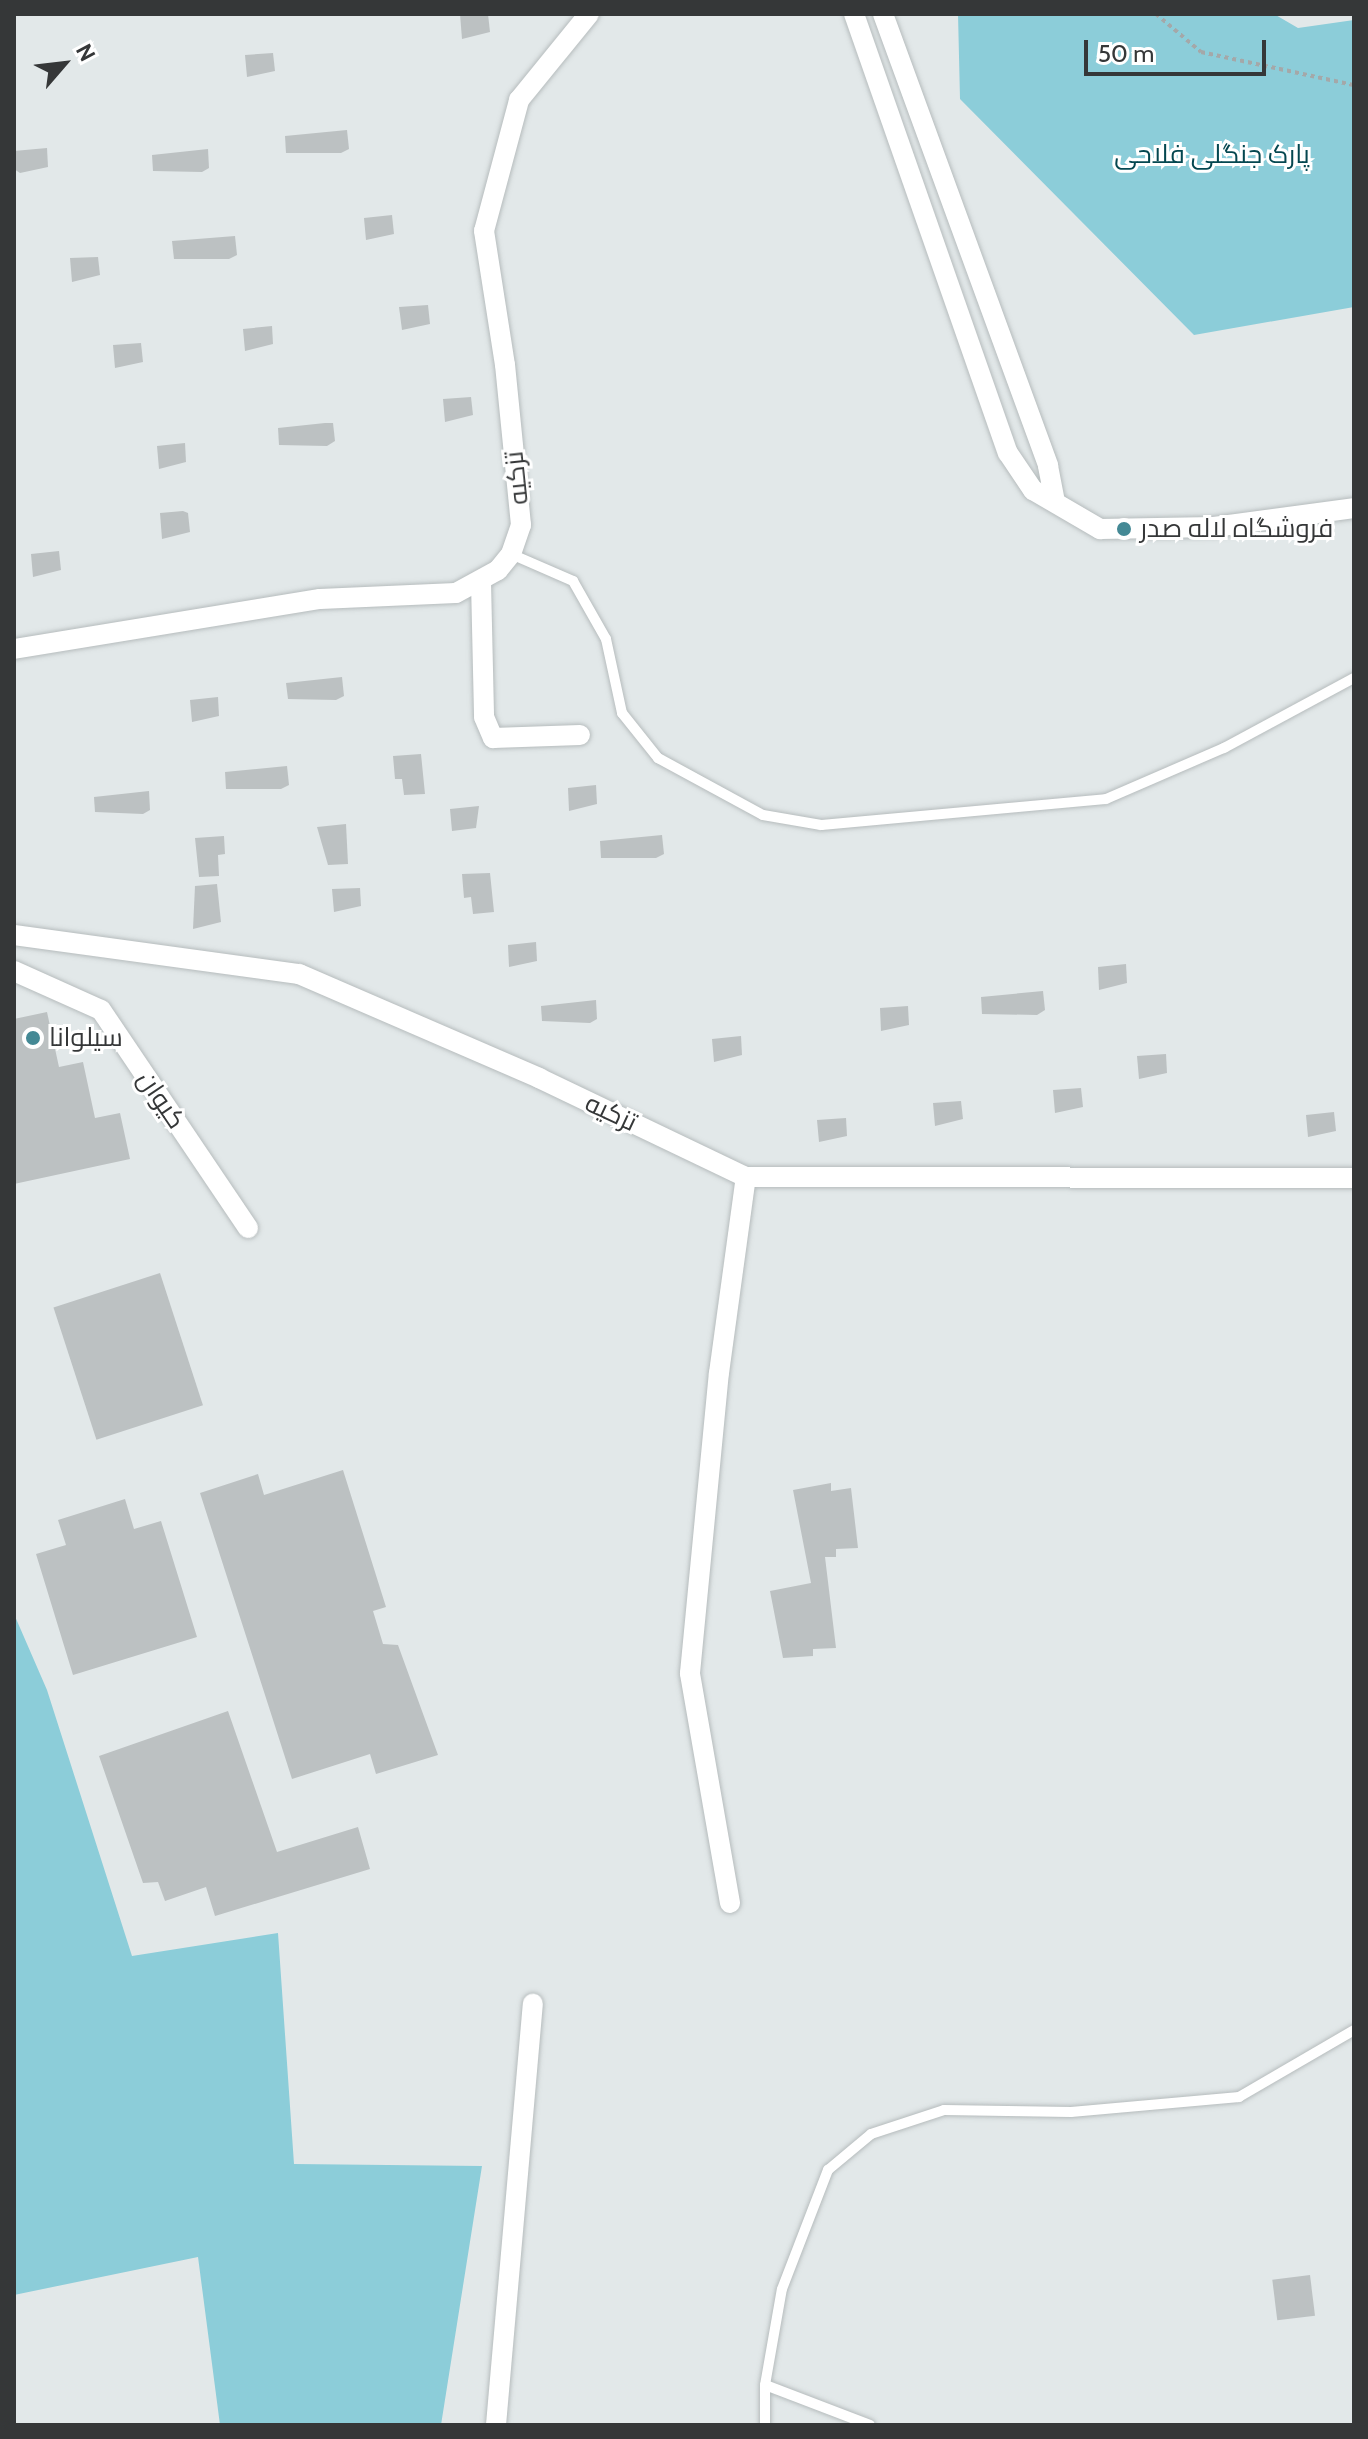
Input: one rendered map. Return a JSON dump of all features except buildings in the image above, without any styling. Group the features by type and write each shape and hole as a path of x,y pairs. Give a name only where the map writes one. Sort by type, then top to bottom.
{"street":[{"name":"تزکیه","path":"511,554 521,525 505,365 484,231 519,100 589,14"},
{"path":"854,14 1008,453 1033,490 1054,498 1100,529 1214,527 1354,508"},
{"path":"883,14 1048,466 1054,498"},
{"path":"14,649 320,599 456,593 481,582 511,554"},
{"path":"481,582 484,717 493,738 580,735"},
{"name":"تزکیه","path":"14,935 299,974 539,1078 746,1177"},
{"name":"کیوان","path":"14,971 101,1010 248,1228"},
{"path":"730,1903 690,1673 719,1373 746,1177 1354,1178"},
{"path":"496,2425 533,2004"}],"lane":[{"path":"511,554 573,581 606,639 622,713 658,758 763,815 821,825 1106,799 1224,748 1354,678"},
{"path":"765,2425 765,2385 782,2289 828,2170 871,2134 944,2110 1071,2112 1239,2097 1354,2030"},
{"path":"765,2385 870,2425"}],"path":[{"path":"1156,14 1201,52 1354,85"}],"green space":[{"name":"پارک جنگلی فلاحی","path":"958,14 1274,14 1298,28 1354,20 1354,307 1194,335 960,99"},
{"path":"14,1614 47,1690 132,1956 278,1933 294,2164 482,2166 441,2425 220,2425 198,2257 14,2295"}],"place":[{"name":"فروشگاه لاله صدر","path":"1124,529"},
{"name":"سیلوانا","path":"33,1038"}]}
